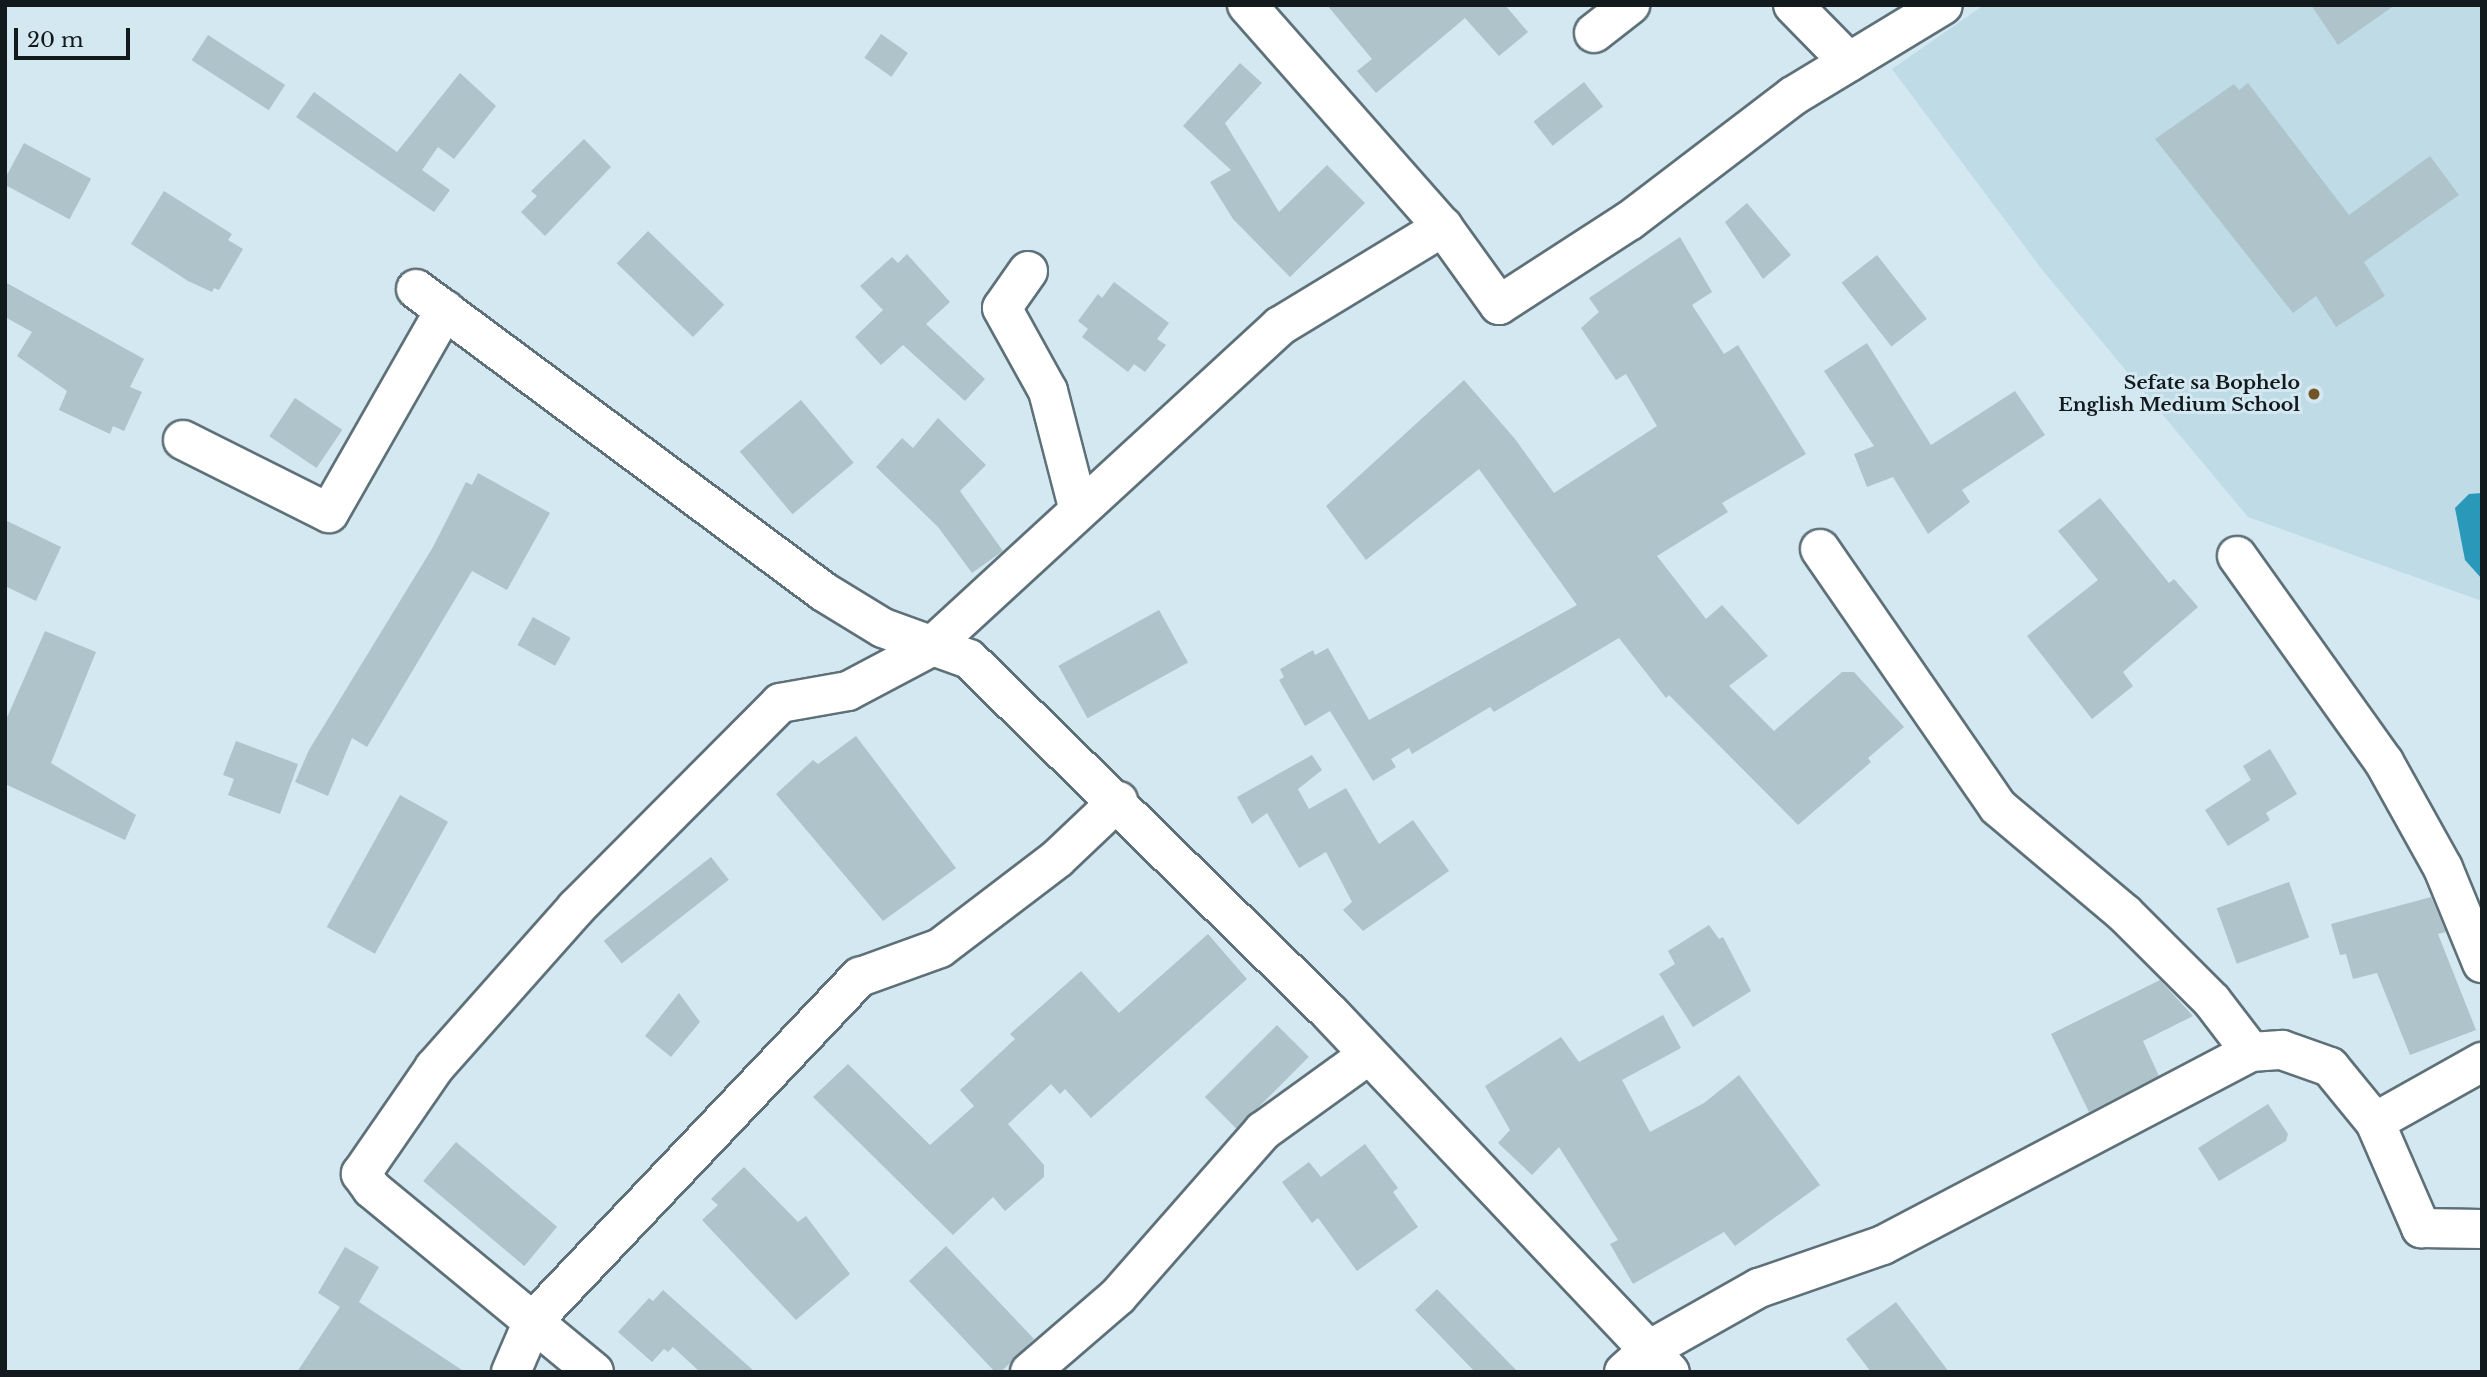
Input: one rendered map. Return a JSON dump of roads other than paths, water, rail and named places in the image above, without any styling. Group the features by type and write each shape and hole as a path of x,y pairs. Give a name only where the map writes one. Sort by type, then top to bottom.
{"street":[{"path":"1594,33 1630,5"},
{"path":"1793,5 1849,62"},
{"path":"1257,9 1443,227 1499,305 1629,221 1793,96 1943,5"},
{"path":"594,1372 372,1189 360,1174 434,1068 576,908 780,703 848,691 931,647 1079,506 1280,326 1443,227"},
{"path":"1028,271 1002,308 1048,391 1079,506"},
{"path":"183,440 329,513 431,300 824,593 883,628 969,659 1118,801 1329,1012 1647,1365 1759,1288 1884,1245 2250,1052 2282,1050 2330,1068 2375,1122 2421,1228 2482,1229"},
{"path":"1820,549 1998,807 2124,913 2212,1001 2250,1052"},
{"path":"2236,556 2384,762 2443,867 2482,963"},
{"path":"511,1372 533,1321 860,977 940,948 1058,858 1118,801"},
{"path":"1030,1372 1118,1296 1263,1131 1367,1056"},
{"path":"2375,1122 2482,1062"}],"water":[{"path":"2482,493 2482,579 2465,560 2455,508 2469,494"}],"place":[{"name":"Sefate sa Bophelo English Medium School","path":"2314,394"}]}
